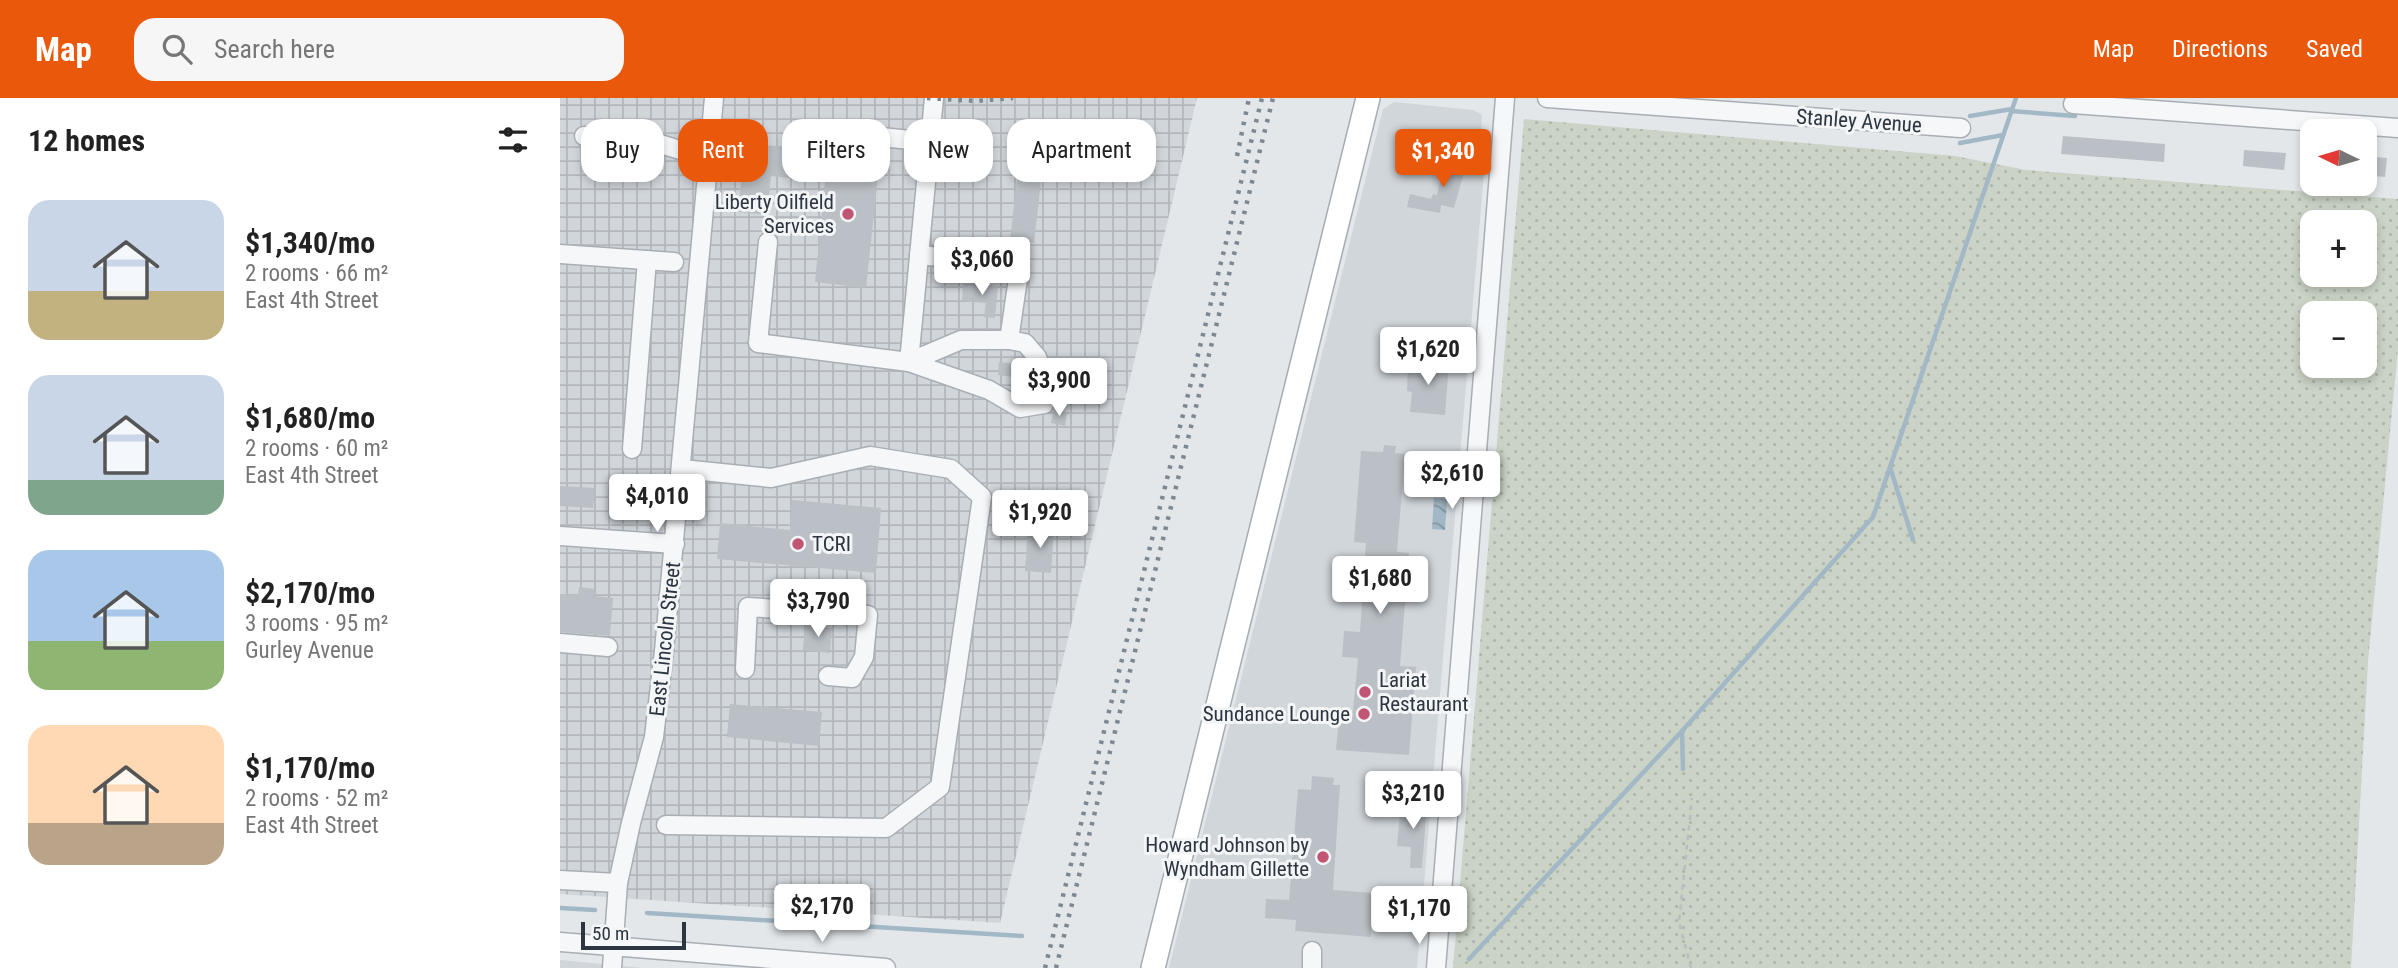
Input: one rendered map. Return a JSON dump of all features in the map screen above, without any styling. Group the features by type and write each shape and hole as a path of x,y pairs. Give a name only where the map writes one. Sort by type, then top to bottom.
{"main road":[{"path":"1153,968 1368,98"}],"street":[{"name":"East Lincoln Street","path":"712,119 714,98"},
{"path":"932,119 934,98"},
{"path":"1436,968 1505,98"},
{"name":"Stanley Avenue","path":"1547,98 1734,105 1961,128"},
{"path":"2073,104 2199,106 2398,128"},
{"name":"East Lincoln Street","path":"612,968 618,883 654,737 675,544 707,182"},
{"path":"909,362 926,182"},
{"path":"768,242 758,343 909,362 989,390 1020,408 1044,404 1047,386 1037,357 1025,344 1009,340 961,340 909,362"},
{"path":"560,254 674,262"},
{"path":"919,254 1020,265 1009,340"},
{"path":"632,449 647,260"},
{"path":"666,825 886,828 940,787 982,497 951,469 870,456 771,478 682,469"},
{"path":"560,536 675,544"},
{"path":"745,670 748,607 868,615 864,657 852,678 828,676"},
{"path":"560,643 608,647"},
{"path":"560,880 618,883"},
{"path":"560,942 886,968"}],"path":[{"path":"1691,968 1679,922 1692,798"}],"shaded area":[{"path":"560,98 1197,98 1000,923 560,894"},
{"path":"1394,102 1473,110 1482,115 1481,135 1487,136 1417,968 1169,968 1383,109"},
{"path":"560,960 644,968 560,968"}],"green space":[{"path":"1524,119 1955,156 2026,170 2300,191 2300,196 2398,199 2398,349 2368,661 2351,968 1453,968"}],"water":[{"path":"1434,498 1447,499 1445,530 1432,529"}],"building":[{"path":"2063,136 2165,144 2164,162 2061,154"},
{"name":"Liberty Oilfield Services","path":"768,145 782,147 782,177 771,176 767,215 738,212 741,182 768,182"},
{"path":"2244,150 2286,153 2284,170 2243,166"},
{"path":"1446,157 1467,162 1454,208 1441,205 1440,213 1407,207 1410,194 1431,199 1433,194 1437,195"},
{"path":"2377,157 2387,158 2385,177 2377,176"},
{"name":"Liberty Oilfield Services","path":"825,182 877,182 866,288 815,282"},
{"path":"1017,182 1041,182 1034,243 1010,240"},
{"path":"963,283 998,286 995,318 984,317 986,303 962,301"},
{"path":"1414,360 1449,362 1445,415 1410,412 1412,392 1407,391 1408,364 1414,365"},
{"path":"999,362 1016,364 1014,377 998,375"},
{"path":"1054,409 1067,412 1065,426 1051,423"},
{"path":"1384,445 1396,446 1395,453 1405,454 1397,552 1409,553 1400,666 1416,667 1409,755 1336,750 1339,718 1352,719 1358,658 1342,657 1344,631 1360,632 1366,543 1354,542 1361,451 1383,452"},
{"path":"560,486 595,488 593,508 560,506"},
{"name":"TCRI","path":"792,500 881,508 876,573 717,559 720,523 790,530"},
{"path":"1028,527 1054,529 1051,573 1025,571"},
{"path":"579,587 595,589 594,596 613,598 610,636 560,632 560,594 578,595"},
{"path":"805,625 832,628 830,653 803,650"},
{"path":"730,704 822,712 819,746 727,737"},
{"path":"1312,776 1334,778 1333,785 1340,785 1333,890 1373,893 1372,903 1378,904 1377,919 1372,919 1371,937 1295,931 1296,920 1265,918 1266,899 1289,900 1298,789 1311,790"},
{"path":"1401,803 1427,805 1422,868 1410,868 1411,847 1397,846"}],"waterway":[{"path":"1469,959 1682,731 1873,517 2016,98"},
{"path":"1970,116 2012,109"},
{"path":"2011,111 2075,116"},
{"path":"1960,143 2003,135"},
{"path":"1890,467 1913,540"},
{"path":"1682,731 1683,769"},
{"path":"560,908 595,910"},
{"path":"647,913 1022,936"}],"railway":[{"path":"927,98 975,101 1013,98"},
{"path":"1237,156 1249,98"},
{"path":"1045,968 1262,98"},
{"path":"1056,968 1273,98"}],"place":[{"name":"Liberty Oilfield Services","path":"848,214"},
{"name":"TCRI","path":"798,544"},
{"name":"Lariat Restaurant","path":"1365,692"},
{"name":"Sundance Lounge","path":"1364,714"},
{"name":"Howard Johnson by Wyndham Gillette","path":"1323,857"}]}
